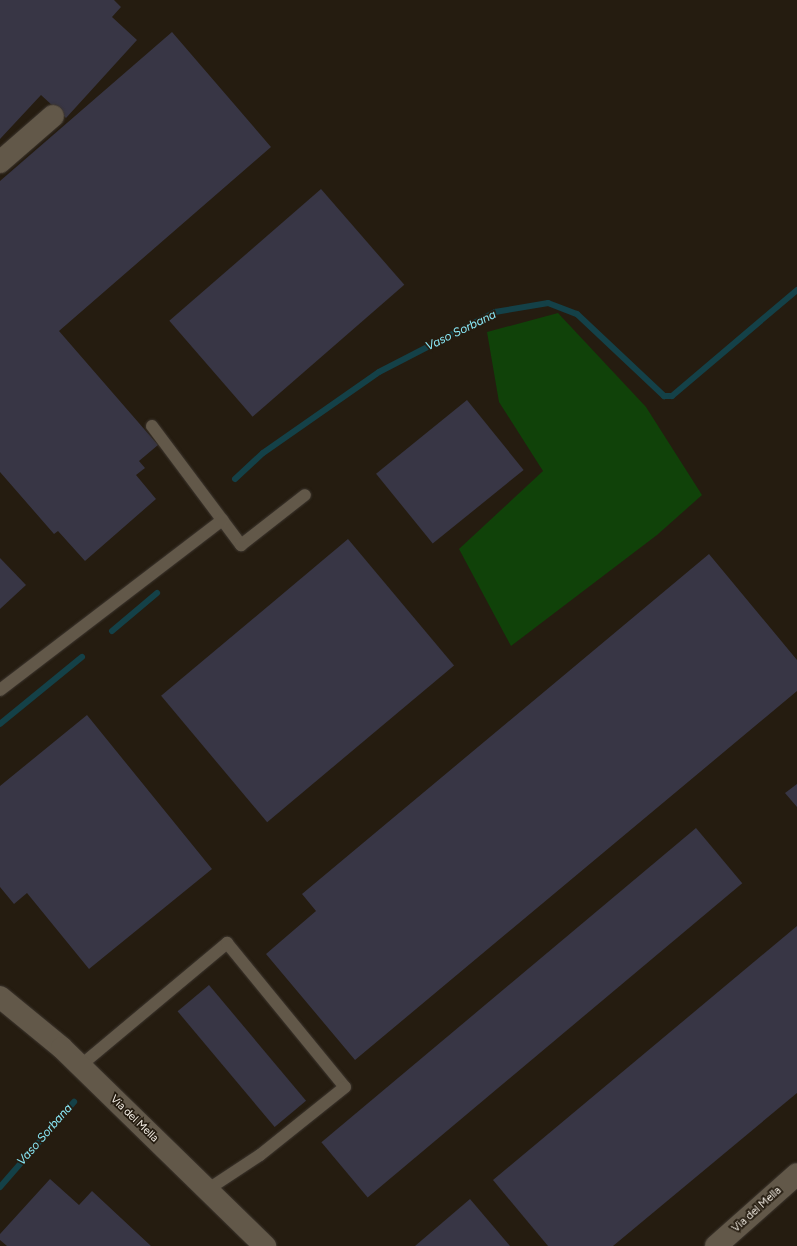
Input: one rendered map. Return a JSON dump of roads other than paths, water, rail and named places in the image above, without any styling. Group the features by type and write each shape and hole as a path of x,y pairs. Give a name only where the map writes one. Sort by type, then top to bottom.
{"street":[{"path":"0,162 53,116"},
{"name":"Via del Mella","path":"0,997 80,1066 265,1246"},
{"name":"Via del Mella","path":"716,1246 797,1174"}],"lane":[{"path":"152,426 241,545 305,495"},
{"path":"0,690 222,520"},
{"path":"80,1066 228,943 345,1087 260,1155 207,1190"}],"waterway":[{"name":"Vaso Sorbana","path":"235,479 263,453 379,372 495,312 548,303 577,314 664,396 672,396 797,290"},
{"name":"Vaso Sorbana","path":"112,631 157,593"},
{"name":"Vaso Sorbana","path":"0,724 82,657"},
{"name":"Vaso Sorbana","path":"0,1187 74,1102"}]}
